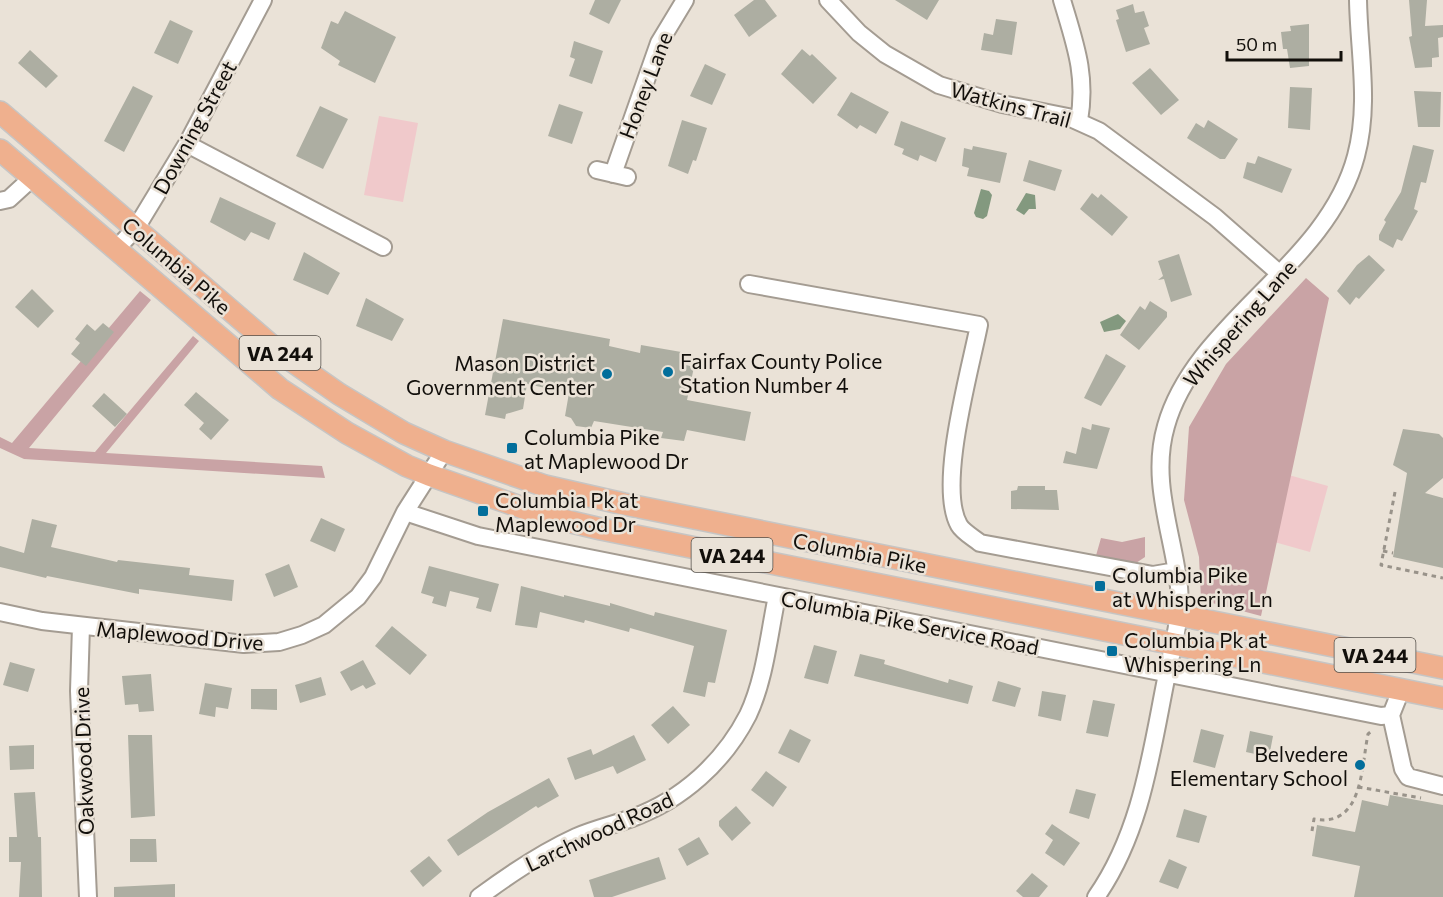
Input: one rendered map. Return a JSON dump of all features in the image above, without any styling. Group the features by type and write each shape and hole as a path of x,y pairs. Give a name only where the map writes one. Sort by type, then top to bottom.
{"main road":[{"name":"Columbia Pike","path":"0,112 279,352 370,414 444,451 545,486 624,504 1443,668"},
{"name":"Columbia Pike","path":"0,150 280,389 379,453 429,475 546,516 601,529 1443,698"}],"street":[{"name":"Downing Street","path":"116,249 136,228 187,144 263,0"},
{"name":"Honey Lane","path":"612,174 659,43 685,0"},
{"name":"Watkins Trail","path":"828,0 859,33 885,54 939,85 970,96 1079,121 1123,147 1215,217 1280,274"},
{"path":"1062,0 1082,68 1083,99 1079,121"},
{"name":"Whispering Lane","path":"1096,897 1121,854 1134,822 1178,616 1176,571 1161,481 1161,453 1168,419 1185,381 1199,362 1280,274 1333,211 1346,186 1356,158 1365,103 1358,0"},
{"path":"187,144 383,247"},
{"path":"0,201 9,199 32,178"},
{"path":"749,284 979,325 954,449 950,499 960,527 980,543 1153,575 1176,571"},
{"name":"Maplewood Drive","path":"0,612 81,626 243,644 279,642 302,635 324,625 358,597 373,577 405,512 444,451"},
{"name":"Columbia Pike Service Road","path":"405,512 478,536 1381,716 1392,715"},
{"name":"Larchwood Road","path":"479,897 542,854 590,831 658,807 701,777 726,749 748,713 758,689 777,596"},
{"name":"Oakwood Drive","path":"81,626 79,691 88,897"},
{"path":"1401,690 1392,715 1403,769 1408,777 1443,786"}],"path":[{"path":"1395,492 1381,565 1443,578"},
{"path":"1383,551 1393,553"},
{"path":"1312,831 1314,819 1326,822 1343,816 1353,806 1368,734 1374,729 1381,731"},
{"path":"1395,783 1399,794"},
{"path":"1358,787 1432,800"}],"shaded area":[{"path":"379,116 418,123 403,202 364,195"},
{"path":"981,189 989,191 992,195 987,216 983,219 976,217 974,213"},
{"path":"1026,193 1035,195 1036,209 1029,209 1024,215 1016,210"},
{"path":"1306,278 1329,298 1261,616 1201,600 1199,557 1184,500 1189,427 1226,364"},
{"path":"140,291 151,300 29,448 95,452 193,336 199,341 106,453 322,466 325,478 24,459 0,448 0,437 12,443"},
{"path":"1118,314 1126,321 1120,329 1104,332 1100,322"},
{"path":"1267,469 1328,486 1310,552 1249,535"},
{"path":"1145,537 1145,557 1133,565 1095,559 1101,538 1122,542"}],"building":[{"path":"595,0 621,0 609,24 589,14"},
{"path":"754,0 765,0 777,16 749,37 734,15"},
{"path":"895,0 939,0 927,20"},
{"path":"1409,0 1427,0 1425,26 1443,25 1443,37 1438,38 1439,57 1432,58 1432,67 1415,68 1409,37 1412,36"},
{"path":"1133,4 1135,13 1144,11 1149,26 1144,28 1150,44 1126,52 1116,20 1119,19 1116,10"},
{"path":"345,11 396,37 375,83 338,65 340,61 321,48 331,21 338,24"},
{"path":"996,19 1017,22 1012,55 981,50 984,33 993,35"},
{"path":"170,20 193,31 178,64 154,53"},
{"path":"1309,24 1309,66 1290,68 1287,49 1283,49 1281,32 1291,31 1290,26"},
{"path":"574,41 603,51 592,84 569,76 575,59 570,57"},
{"path":"802,49 810,56 812,54 837,78 813,104 781,74"},
{"path":"30,50 58,76 46,88 18,63"},
{"path":"705,64 726,74 712,105 690,96"},
{"path":"1150,68 1179,100 1161,115 1132,83"},
{"path":"133,86 153,96 124,152 104,141"},
{"path":"1290,87 1312,88 1310,130 1288,128"},
{"path":"1414,91 1441,92 1440,127 1418,127"},
{"path":"851,92 889,112 876,134 860,125 857,129 837,115"},
{"path":"559,104 583,112 572,144 548,136"},
{"path":"320,106 348,119 323,169 296,156"},
{"path":"682,120 707,128 696,161 693,160 688,174 668,166"},
{"path":"1208,120 1238,139 1225,159 1220,159 1187,138 1196,123 1204,128"},
{"path":"901,121 946,138 936,162 920,155 918,161 902,154 904,149 894,145"},
{"path":"1413,145 1434,150 1426,183 1421,182 1414,209 1418,211 1402,241 1397,239 1393,248 1379,240 1379,235 1386,222 1384,220 1401,192"},
{"path":"973,146 1007,153 1000,183 967,176 969,168 962,166 964,148 972,150"},
{"path":"1258,156 1292,169 1282,193 1243,178 1247,162 1255,164"},
{"path":"1029,160 1062,170 1055,191 1023,181"},
{"path":"1092,193 1098,198 1101,194 1128,217 1112,236 1080,209"},
{"path":"220,197 276,223 269,240 251,232 245,241 210,222"},
{"path":"304,252 340,273 328,295 293,280"},
{"path":"1179,254 1192,295 1171,302 1164,279 1158,280 1163,276 1158,261"},
{"path":"1369,255 1385,270 1359,299 1356,297 1350,305 1337,291 1357,265"},
{"path":"32,289 54,311 38,328 15,307"},
{"path":"366,298 404,319 392,341 356,326"},
{"path":"1150,301 1167,312 1167,317 1139,350 1120,335 1140,306 1145,310"},
{"path":"503,319 610,339 609,346 640,353 641,345 687,353 686,365 694,367 687,400 751,412 745,441 687,430 684,441 661,438 663,432 594,421 591,428 576,426 571,418 565,416 569,393 527,384 523,409 506,414 505,419 485,415"},
{"path":"103,323 114,332 86,366 71,354 80,343 75,339 87,324 95,331"},
{"path":"1106,354 1126,366 1101,406 1084,398"},
{"path":"196,392 229,420 211,440 199,429 204,423 184,405"},
{"path":"104,393 127,414 115,427 92,406"},
{"path":"1092,424 1110,428 1097,469 1063,463 1066,451 1076,454 1082,427 1091,430"},
{"path":"1403,429 1439,434 1443,438 1443,478 1425,493 1443,498 1443,568 1393,557 1407,473 1393,465"},
{"path":"1018,486 1045,486 1045,490 1057,490 1059,510 1011,509 1011,491 1017,490"},
{"path":"321,518 345,529 335,552 310,541"},
{"path":"32,519 57,525 51,547 117,562 118,560 190,568 189,575 234,580 232,601 139,589 139,594 47,576 46,578 0,567 0,546 24,553"},
{"path":"289,564 298,587 274,597 265,574"},
{"path":"429,566 499,584 491,612 476,608 479,598 450,591 446,607 432,603 434,597 421,593"},
{"path":"521,586 610,606 610,603 654,616 655,612 727,630 715,683 708,682 705,697 683,692 694,646 630,628 629,632 585,620 584,623 540,612 537,628 515,625"},
{"path":"392,626 427,655 410,675 375,646"},
{"path":"814,645 837,651 828,684 804,678"},
{"path":"860,654 885,660 884,664 948,683 949,679 973,686 968,704 854,676"},
{"path":"363,660 376,684 366,689 363,685 351,691 340,672"},
{"path":"10,662 35,669 28,692 3,685"},
{"path":"151,674 154,711 139,712 138,704 125,705 122,676"},
{"path":"321,677 326,695 300,703 295,685"},
{"path":"998,681 1021,688 1015,707 992,701"},
{"path":"205,683 232,688 228,709 216,707 215,717 199,714"},
{"path":"251,689 277,689 277,710 251,709"},
{"path":"1042,691 1066,695 1061,721 1038,716"},
{"path":"1093,700 1115,704 1108,737 1086,733"},
{"path":"673,706 690,725 668,744 651,725"},
{"path":"790,729 811,740 799,763 778,753"},
{"path":"1201,729 1224,735 1215,768 1193,762"},
{"path":"1250,731 1273,736 1269,757 1246,752"},
{"path":"128,735 152,735 155,816 131,818"},
{"path":"634,735 646,760 617,774 613,766 575,780 567,758 591,749 593,755"},
{"path":"34,745 34,769 10,770 9,746"},
{"path":"766,771 787,787 773,807 751,790"},
{"path":"549,778 559,796 538,808 536,806 458,856 447,840 488,812"},
{"path":"1076,789 1096,794 1089,819 1069,813"},
{"path":"35,792 38,837 41,837 42,897 19,897 21,862 9,862 9,837 17,837 14,793"},
{"path":"1390,795 1443,805 1443,897 1354,897 1360,866 1312,856 1317,825 1355,832 1362,800 1388,806"},
{"path":"736,806 751,823 732,841 719,826 719,821"},
{"path":"1184,809 1207,816 1199,843 1176,837"},
{"path":"1052,824 1080,843 1064,866 1045,853 1053,840 1045,834"},
{"path":"699,837 709,854 687,866 678,849"},
{"path":"130,839 156,839 157,862 130,862"},
{"path":"429,856 442,871 423,887 410,871"},
{"path":"659,857 666,879 612,897 594,897 589,880"},
{"path":"1169,859 1187,867 1178,889 1159,882"},
{"path":"1032,873 1048,886 1039,897 1023,897 1016,891"},
{"path":"175,884 175,897 114,897 114,887"}],"place":[{"name":"Fairfax County Police Station Number 4","path":"668,372"},
{"name":"Mason District Government Center","path":"607,374"},
{"name":"Columbia Pike at Maplewood Dr","path":"512,448"},
{"name":"Columbia Pk at Maplewood Dr","path":"483,511"},
{"name":"Columbia Pike at Whispering Ln","path":"1100,586"},
{"name":"Columbia Pk at Whispering Ln","path":"1112,651"},
{"name":"Belvedere Elementary School","path":"1360,765"}]}
